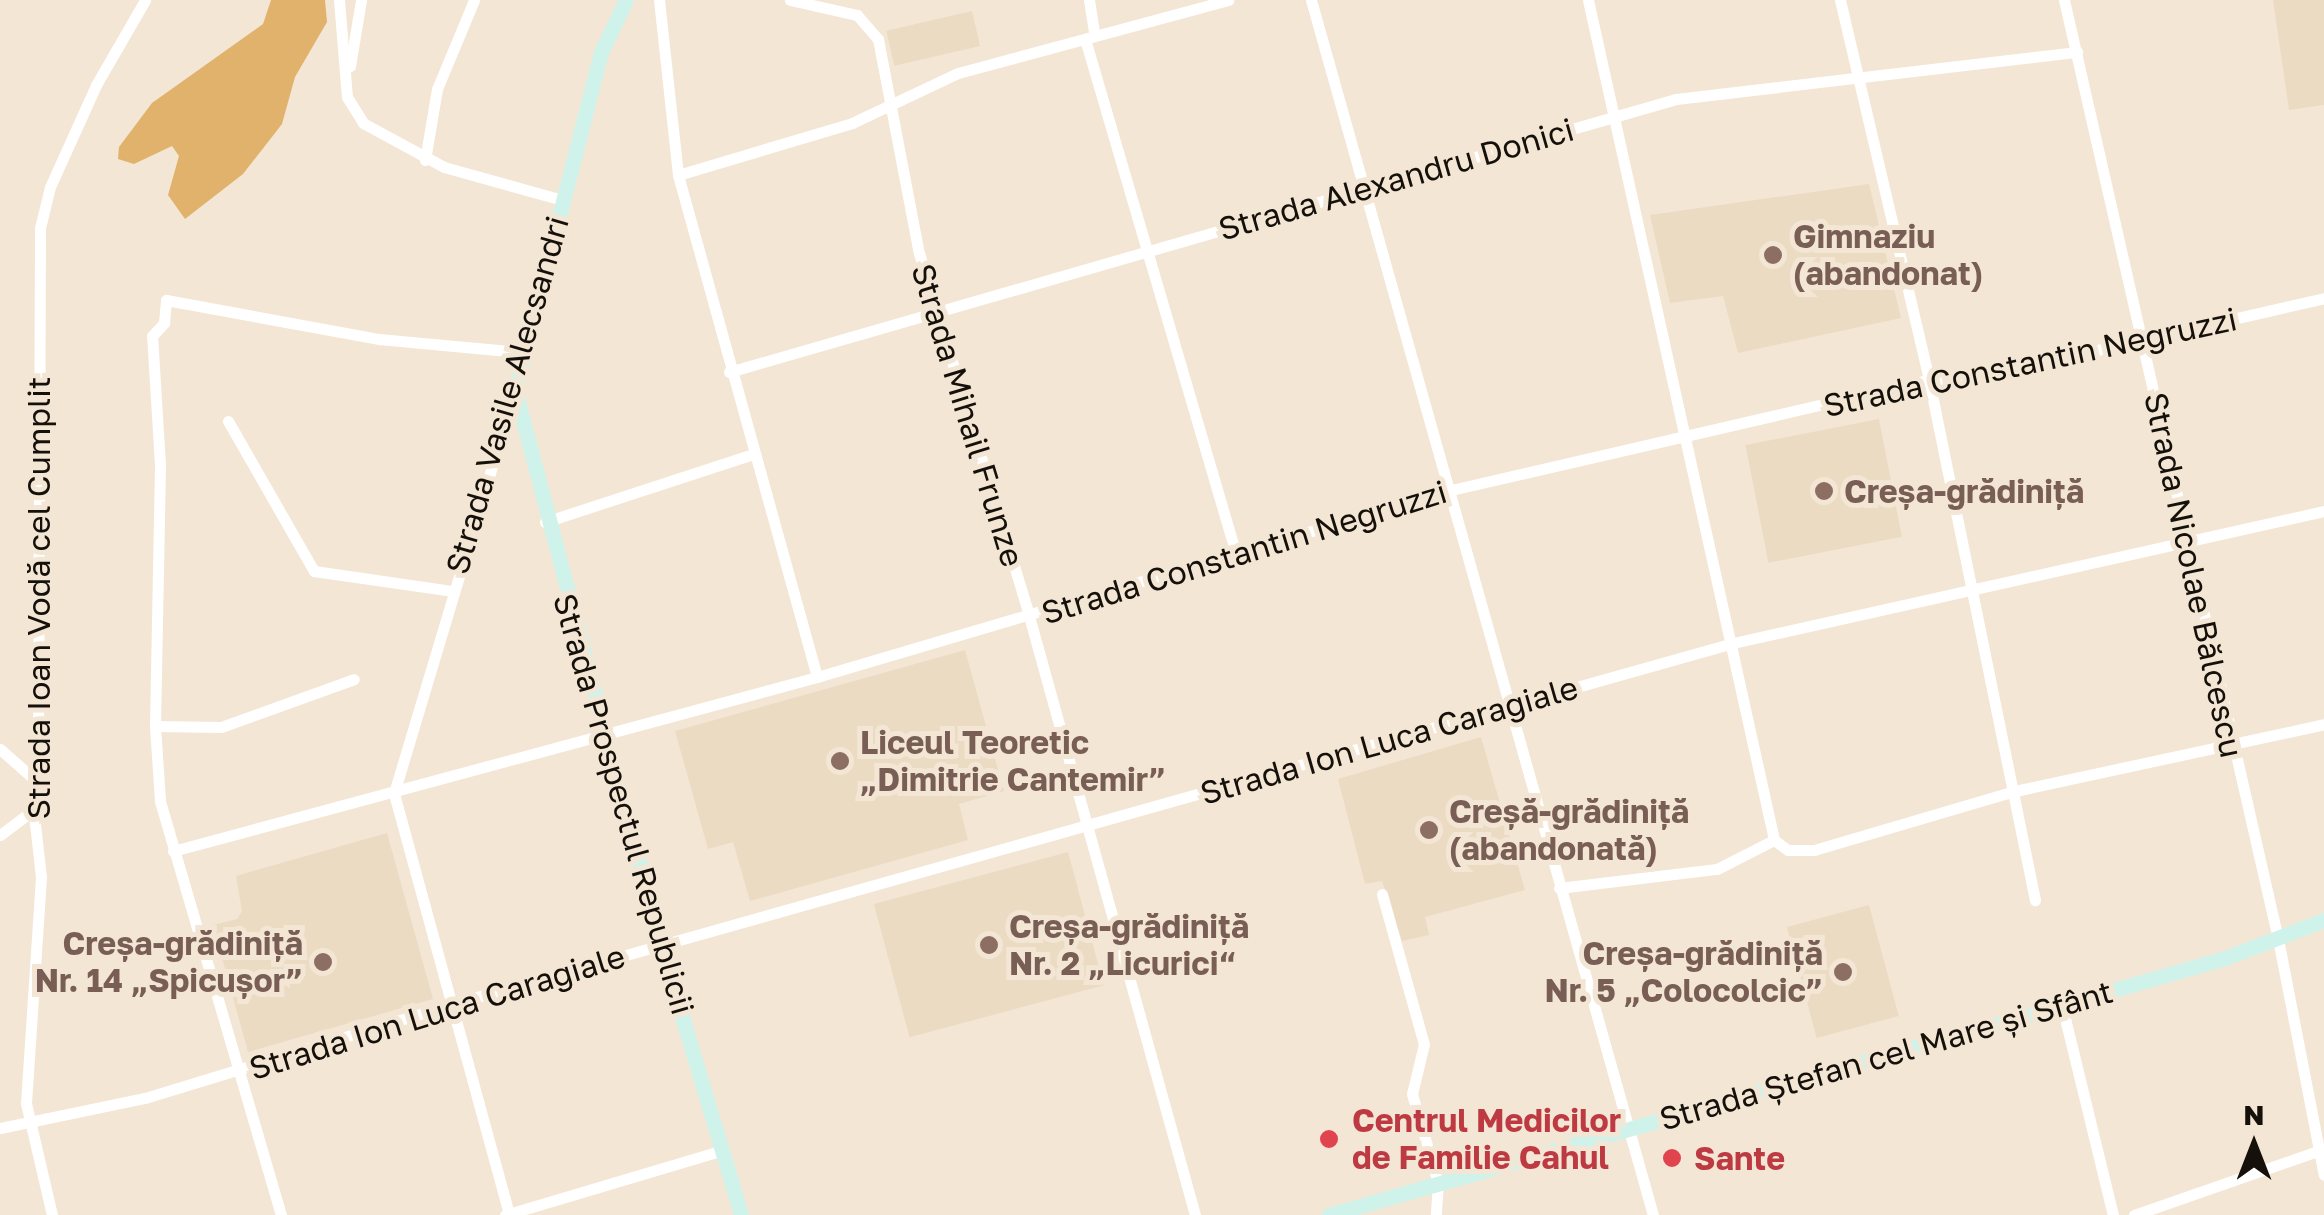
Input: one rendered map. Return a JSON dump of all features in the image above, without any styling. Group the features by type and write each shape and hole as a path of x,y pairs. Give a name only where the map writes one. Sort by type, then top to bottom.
{"main road":[{"name":"Strada Vasile Alecsandri","path":"515,390 520,352 601,52 626,0"},
{"name":"Strada Prospectul Republicii","path":"515,390 546,522 661,946 741,1215"},
{"name":"Strada Ștefan cel Mare și Sfânt","path":"1329,1215 2062,1006 2324,920"}],"street":[{"name":"Strada Ioan Vodă cel Cumplit","path":"52,1215 27,1127 41,877 33,810 40,228 50,187 96,84 144,0"},
{"path":"339,0 350,107 363,123 425,160 562,200"},
{"path":"347,75 361,0"},
{"path":"425,160 436,89 474,0"},
{"path":"660,0 678,175 729,372 817,677"},
{"name":"Strada Mihail Frunze","path":"790,0 865,19 878,39 894,104 910,210 935,312 1030,616 1195,1215"},
{"path":"1089,0 1090,38 1144,254 1158,280 1236,554"},
{"path":"678,175 894,104 932,81 1228,0"},
{"path":"1311,0 1360,188 1653,1215"},
{"path":"1588,0 1774,840 1788,850 1814,850 2014,790 2324,724"},
{"path":"1840,0 1929,380 2035,900"},
{"name":"Strada Nicolae Bălcescu","path":"2064,0 2278,938 2324,1175"},
{"name":"Strada Alexandru Donici","path":"729,372 1676,100 1857,82 2076,52"},
{"name":"Strada Constantin Negruzzi","path":"173,851 817,677 1447,491 1929,380 1984,376 2324,298"},
{"path":"281,1215 190,887 173,851 160,800 155,726 160,484 151,359 166,300 362,336 520,352"},
{"name":"Strada Vasile Alecsandri","path":"394,793 515,390"},
{"path":"228,421 314,570 452,591"},
{"path":"546,522 753,454"},
{"name":"Strada Ion Luca Caragiale","path":"0,1128 27,1127 239,1071 452,1004 1732,643 2324,511"},
{"path":"155,726 221,728 354,679"},
{"path":"0,748 34,779"},
{"path":"394,793 507,1214 723,1150"},
{"path":"0,834 33,810"},
{"path":"1559,888 1717,868 1774,840"},
{"path":"1382,894 1424,1044 1412,1094 1438,1184 1436,1215"},
{"path":"2062,1006 2113,1215"},
{"path":"2134,1215 2322,1150"}],"shaded area":[{"path":"271,0 325,0 327,22 295,77 282,124 243,174 185,219 168,195 179,156 172,146 134,164 118,159 119,147 152,103 263,24"},
{"path":"2273,0 2324,0 2324,105 2289,110"},
{"path":"972,11 980,46 894,66 886,31"},
{"name":"Gimnaziu (abandonat)","path":"1869,184 1901,318 1738,353 1723,296 1670,303 1650,215"},
{"name":"Creșa-grădiniță","path":"1879,419 1902,537 1768,563 1745,445"},
{"name":"Liceul Teoretic „Dimitrie Cantemir”","path":"965,650 1004,791 959,804 968,840 750,901 733,842 708,849 675,731"},
{"name":"Creșă-grădiniță (abandonată)","path":"1481,737 1525,890 1425,917 1429,935 1402,941 1382,881 1365,884 1338,779"},
{"name":"Creșa-grădiniță Nr. 14 „Spicușor”","path":"387,833 433,999 248,1052 213,925 237,919 242,911 236,876"},
{"name":"Creșa-grădiniță Nr. 2 „Licurici“","path":"1068,852 1104,985 910,1037 874,904"},
{"name":"Creșa-grădiniță Nr. 5 „Colocolcic”","path":"1869,905 1899,1016 1817,1038 1787,927"}],"place":[{"name":"Gimnaziu (abandonat)","path":"1773,255"},
{"name":"Creșa-grădiniță","path":"1824,491"},
{"name":"Liceul Teoretic „Dimitrie Cantemir”","path":"840,761"},
{"name":"Creșă-grădiniță (abandonată)","path":"1429,830"},
{"name":"Creșa-grădiniță Nr. 2 „Licurici“","path":"989,945"},
{"name":"Creșa-grădiniță Nr. 14 „Spicușor”","path":"323,962"},
{"name":"Creșa-grădiniță Nr. 5 „Colocolcic”","path":"1843,972"},
{"name":"Centrul Medicilor de Familie Cahul","path":"1329,1139"},
{"name":"Sante","path":"1672,1158"}]}
